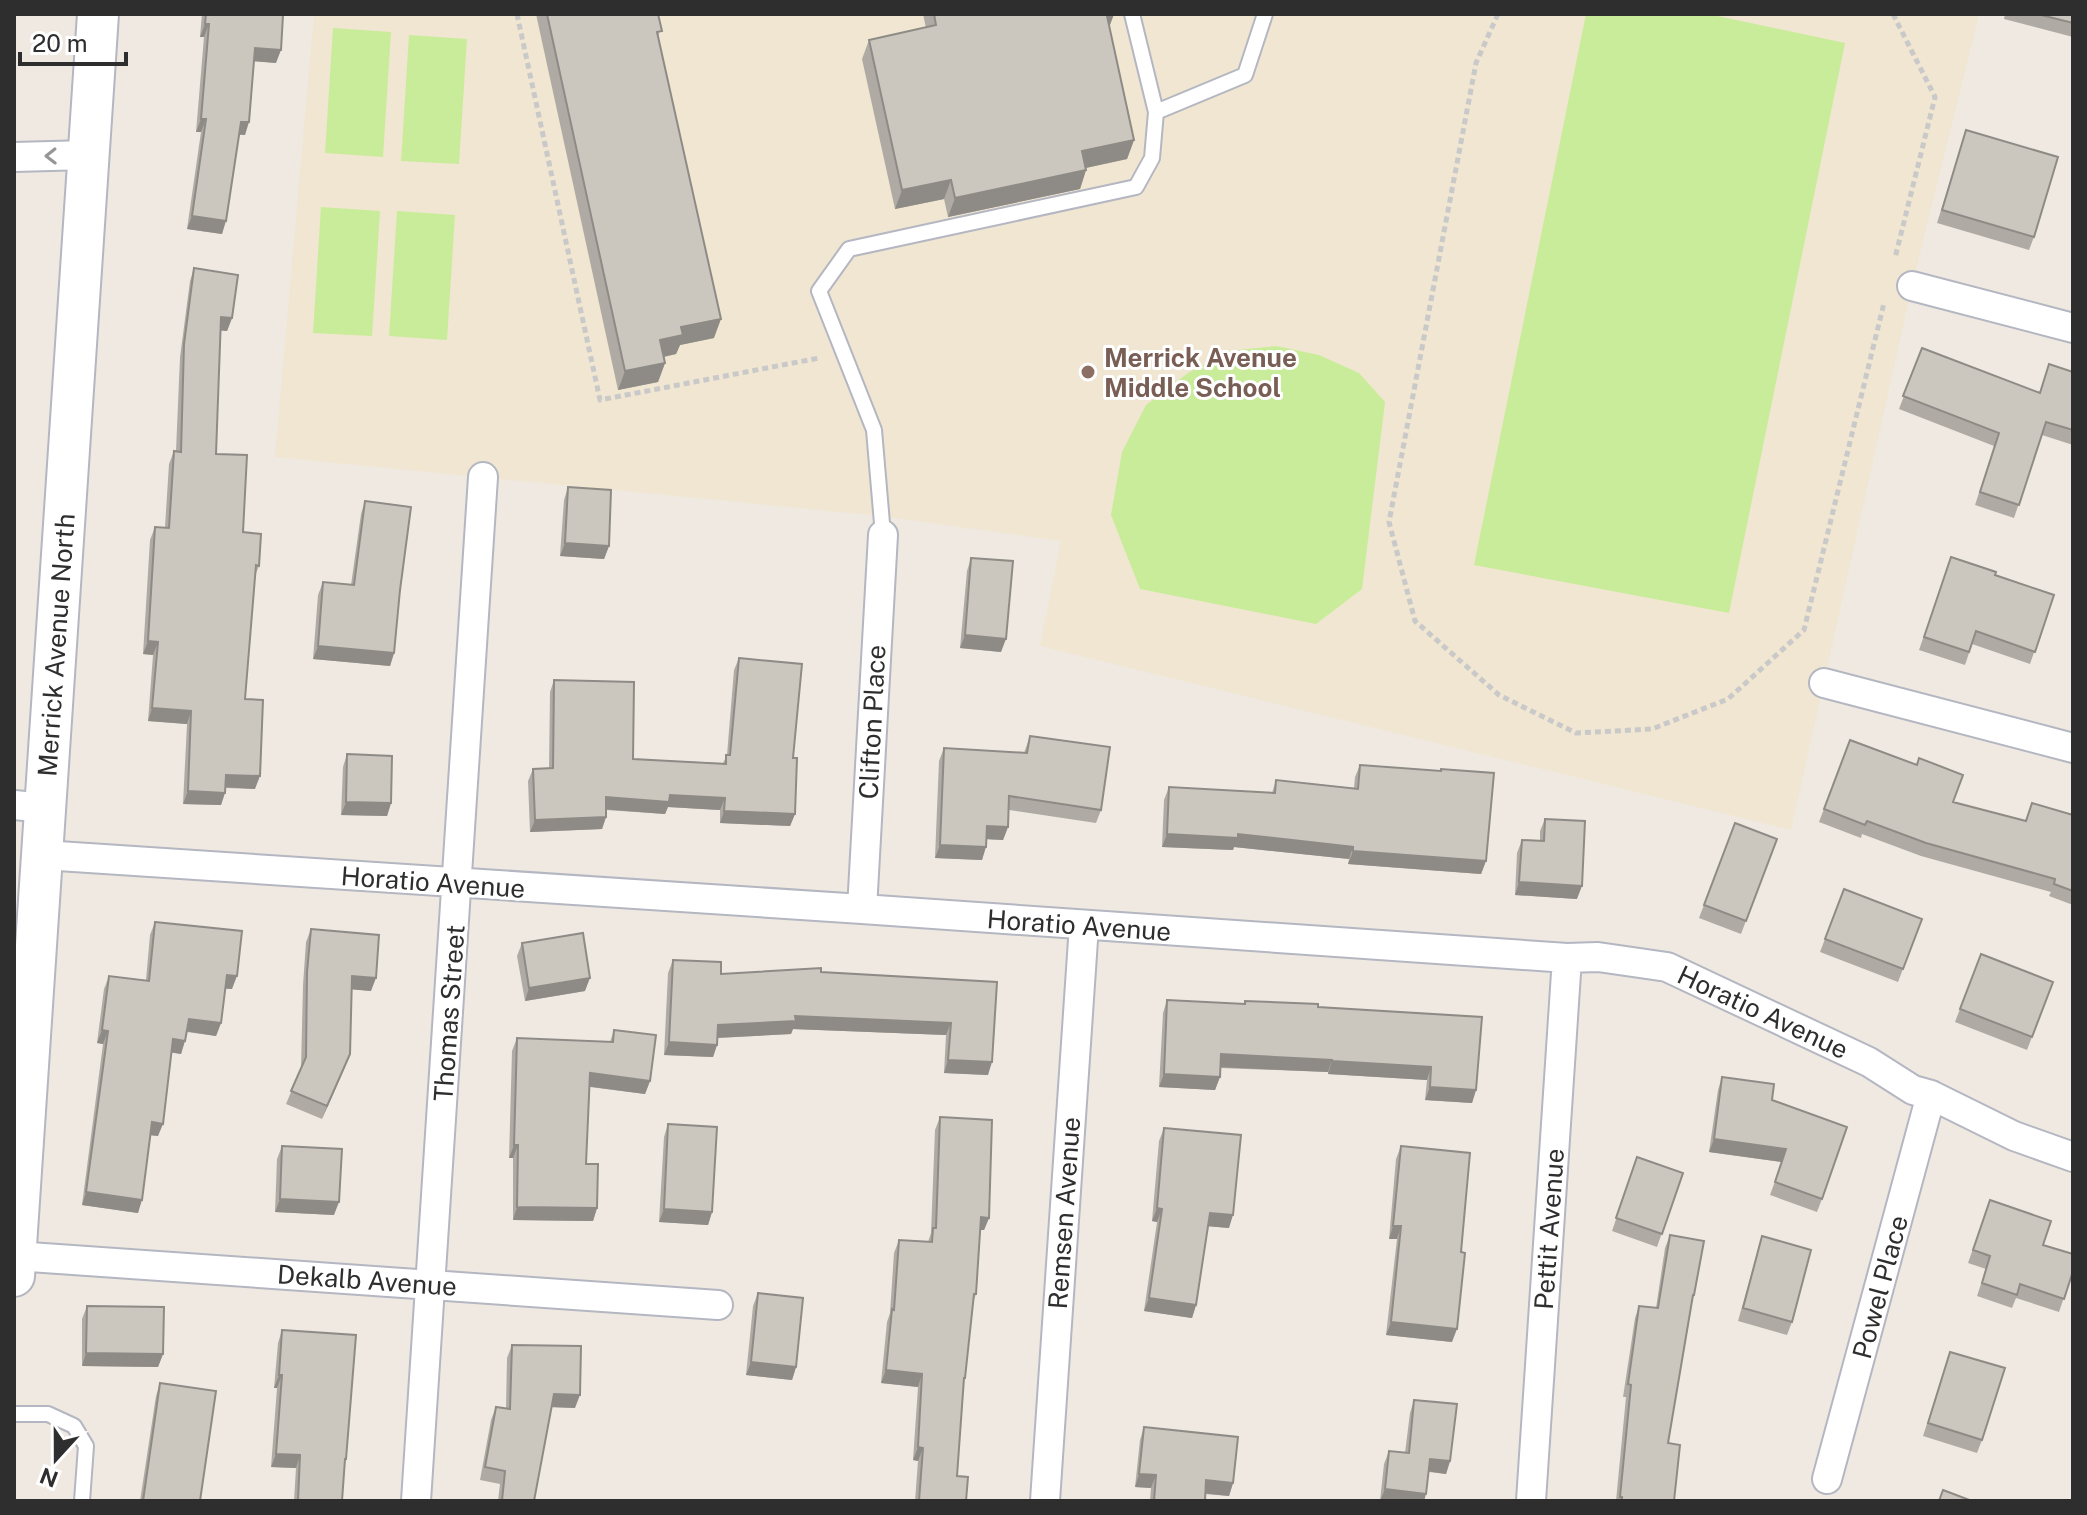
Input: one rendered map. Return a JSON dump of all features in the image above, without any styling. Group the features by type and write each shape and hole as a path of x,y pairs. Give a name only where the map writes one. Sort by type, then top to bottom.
{"main road":[{"name":"Merrick Avenue North","path":"14,1276 43,855 30,806 98,14"}],"street":[{"path":"14,157 88,155"},
{"path":"1899,290 2073,328"},
{"name":"Thomas Street","path":"416,1501 483,477"},
{"name":"Clifton Place","path":"862,909 883,535"},
{"path":"1824,683 2073,748"},
{"name":"Horatio Avenue","path":"43,855 1567,958 1598,957 1667,967 1869,1062 1913,1090 1931,1095 2014,1136 2073,1157"},
{"name":"Remsen Avenue","path":"1045,1501 1084,925"},
{"name":"Pettit Avenue","path":"1531,1501 1567,958"},
{"name":"Powel Place","path":"1827,1479 1931,1095"},
{"name":"Dekalb Avenue","path":"15,1256 718,1305"}],"lane":[{"path":"883,535 874,430 819,291 849,249 1136,187 1152,158 1156,112 1132,14"},
{"path":"1156,112 1245,75 1265,14"},
{"path":"14,1414 48,1414 74,1426 86,1446 82,1501"}],"path":[{"path":"517,14 600,400 843,353"},
{"path":"1498,14 1476,63 1389,522 1415,621 1499,695 1576,733 1652,729 1728,699 1804,630 1899,290"},
{"path":"1893,14 1935,97 1894,264"}],"shaded area":[{"name":"Merrick Avenue Middle School","path":"314,14 1979,14 1912,286 1791,830 1040,646 1061,541 881,516 275,457"}],"green space":[{"path":"1586,14 1708,14 1845,43 1729,613 1474,565"},
{"path":"333,28 391,32 383,157 325,153"},
{"path":"409,35 467,39 459,164 401,161"},
{"path":"321,207 380,211 372,336 313,333"},
{"path":"397,211 455,215 447,340 389,336"},
{"path":"1276,346 1319,355 1359,373 1385,402 1362,589 1316,624 1140,589 1111,515 1122,452 1146,405 1188,373 1229,351"}],"building":[{"path":"206,14 283,15 281,50 255,48 249,122 241,122 226,221 192,216 206,119 201,119 209,24 205,24"},
{"path":"547,14 658,14 662,31 657,32 721,319 681,327 683,335 660,340 665,363 625,371"},
{"path":"934,14 1114,14 1107,16 1134,140 1082,151 1086,170 955,198 951,180 902,190 869,40 936,25"},
{"path":"2037,14 2073,14 2073,23"},
{"path":"1966,130 2058,157 2034,237 1942,210"},
{"path":"194,268 238,275 232,318 221,317 216,454 247,455 243,532 261,534 245,699 263,700 260,776 226,775 225,793 188,791 191,711 152,708 158,642 148,641 155,527 169,528 174,451 181,452 184,344"},
{"path":"1922,348 2040,393 2049,364 2073,372 2073,430 2046,422 2019,505 1980,492 1999,433 1903,396"},
{"path":"568,487 611,490 609,546 565,543"},
{"path":"365,501 411,507 394,653 318,646 323,582 354,585"},
{"path":"1951,557 2054,595 2035,652 1976,631 1969,652 1924,637"},
{"path":"971,558 1013,561 1006,639 965,635"},
{"path":"739,658 802,664 793,758 797,758 795,814 724,811 725,798 670,795 669,802 606,797 606,817 535,820 533,769 553,768 554,680 634,682 633,759 726,764 726,755 730,755"},
{"path":"1030,736 1110,747 1101,810 1009,796 1008,827 987,826 986,847 940,845 944,748 1027,753"},
{"path":"1850,740 1917,765 1919,758 1963,775 1953,802 2026,821 2032,803 2073,815 2073,891 2054,884 2055,879 1926,843 1867,821 1865,825 1824,809"},
{"path":"347,754 392,756 391,803 346,802"},
{"path":"1360,765 1494,773 1486,861 1353,851 1353,847 1238,834 1238,838 1167,834 1169,787 1275,793 1276,780 1358,789"},
{"path":"1545,819 1585,821 1582,886 1519,882 1522,840 1544,841"},
{"path":"1735,823 1777,839 1746,921 1704,905"},
{"path":"1844,889 1922,919 1903,969 1825,939"},
{"path":"155,922 242,931 237,976 227,975 221,1023 189,1019 185,1041 173,1039 163,1124 152,1122 142,1200 86,1192 108,1031 102,1030 109,976 149,981"},
{"path":"311,929 379,935 376,978 352,976 350,1054 327,1106 291,1091 306,1057"},
{"path":"583,933 590,978 529,988 522,943"},
{"path":"1981,954 2053,982 2032,1037 1960,1009"},
{"path":"673,960 721,962 721,974 821,968 821,972 997,982 992,1062 948,1060 951,1023 795,1016 796,1021 718,1025 717,1045 669,1042"},
{"path":"1167,1000 1318,1004 1318,1007 1482,1017 1476,1090 1430,1087 1431,1067 1221,1054 1220,1077 1164,1074"},
{"path":"614,1030 656,1035 650,1081 590,1073 586,1164 598,1164 597,1208 517,1207 518,1145 514,1145 517,1038 613,1042"},
{"path":"1722,1077 1774,1084 1772,1100 1847,1127 1822,1199 1775,1182 1786,1149 1714,1139"},
{"path":"940,1117 992,1120 989,1218 981,1217 957,1476 968,1477 966,1501 919,1501 923,1448 918,1447 922,1374 886,1370 899,1240 932,1242 933,1228 936,1228"},
{"path":"668,1124 717,1127 712,1212 664,1209"},
{"path":"1164,1128 1241,1135 1233,1215 1210,1213 1196,1305 1149,1298 1162,1209 1157,1208"},
{"path":"282,1146 342,1149 339,1202 280,1199"},
{"path":"1401,1146 1470,1153 1457,1329 1391,1322 1401,1226 1393,1226"},
{"path":"1637,1157 1683,1173 1662,1234 1616,1218"},
{"path":"1990,1200 2051,1221 2043,1245 2073,1254 2073,1271 2064,1299 2020,1284 2017,1295 1982,1283 1990,1256 1973,1250"},
{"path":"1670,1235 1704,1241 1668,1443 1680,1445 1674,1501 1622,1501 1631,1385 1628,1384 1639,1306 1658,1308"},
{"path":"1762,1236 1811,1250 1792,1322 1743,1308"},
{"path":"758,1293 803,1298 796,1367 751,1362"},
{"path":"87,1306 164,1307 163,1354 86,1353"},
{"path":"282,1330 356,1335 342,1501 298,1501 300,1455 276,1454"},
{"path":"512,1345 581,1346 580,1395 554,1394 534,1501 502,1501 505,1471 485,1467 496,1407 510,1409"},
{"path":"1950,1352 2005,1368 1982,1440 1928,1423"},
{"path":"160,1383 216,1391 200,1501 143,1501"},
{"path":"1414,1400 1457,1404 1450,1461 1430,1459 1426,1494 1385,1489 1389,1451 1409,1453"},
{"path":"1144,1427 1238,1437 1233,1483 1206,1480 1205,1501 1154,1501 1156,1475 1139,1474"},
{"path":"1943,1490 1972,1501 1939,1501"}],"place":[{"name":"Merrick Avenue Middle School","path":"1088,372"}]}
